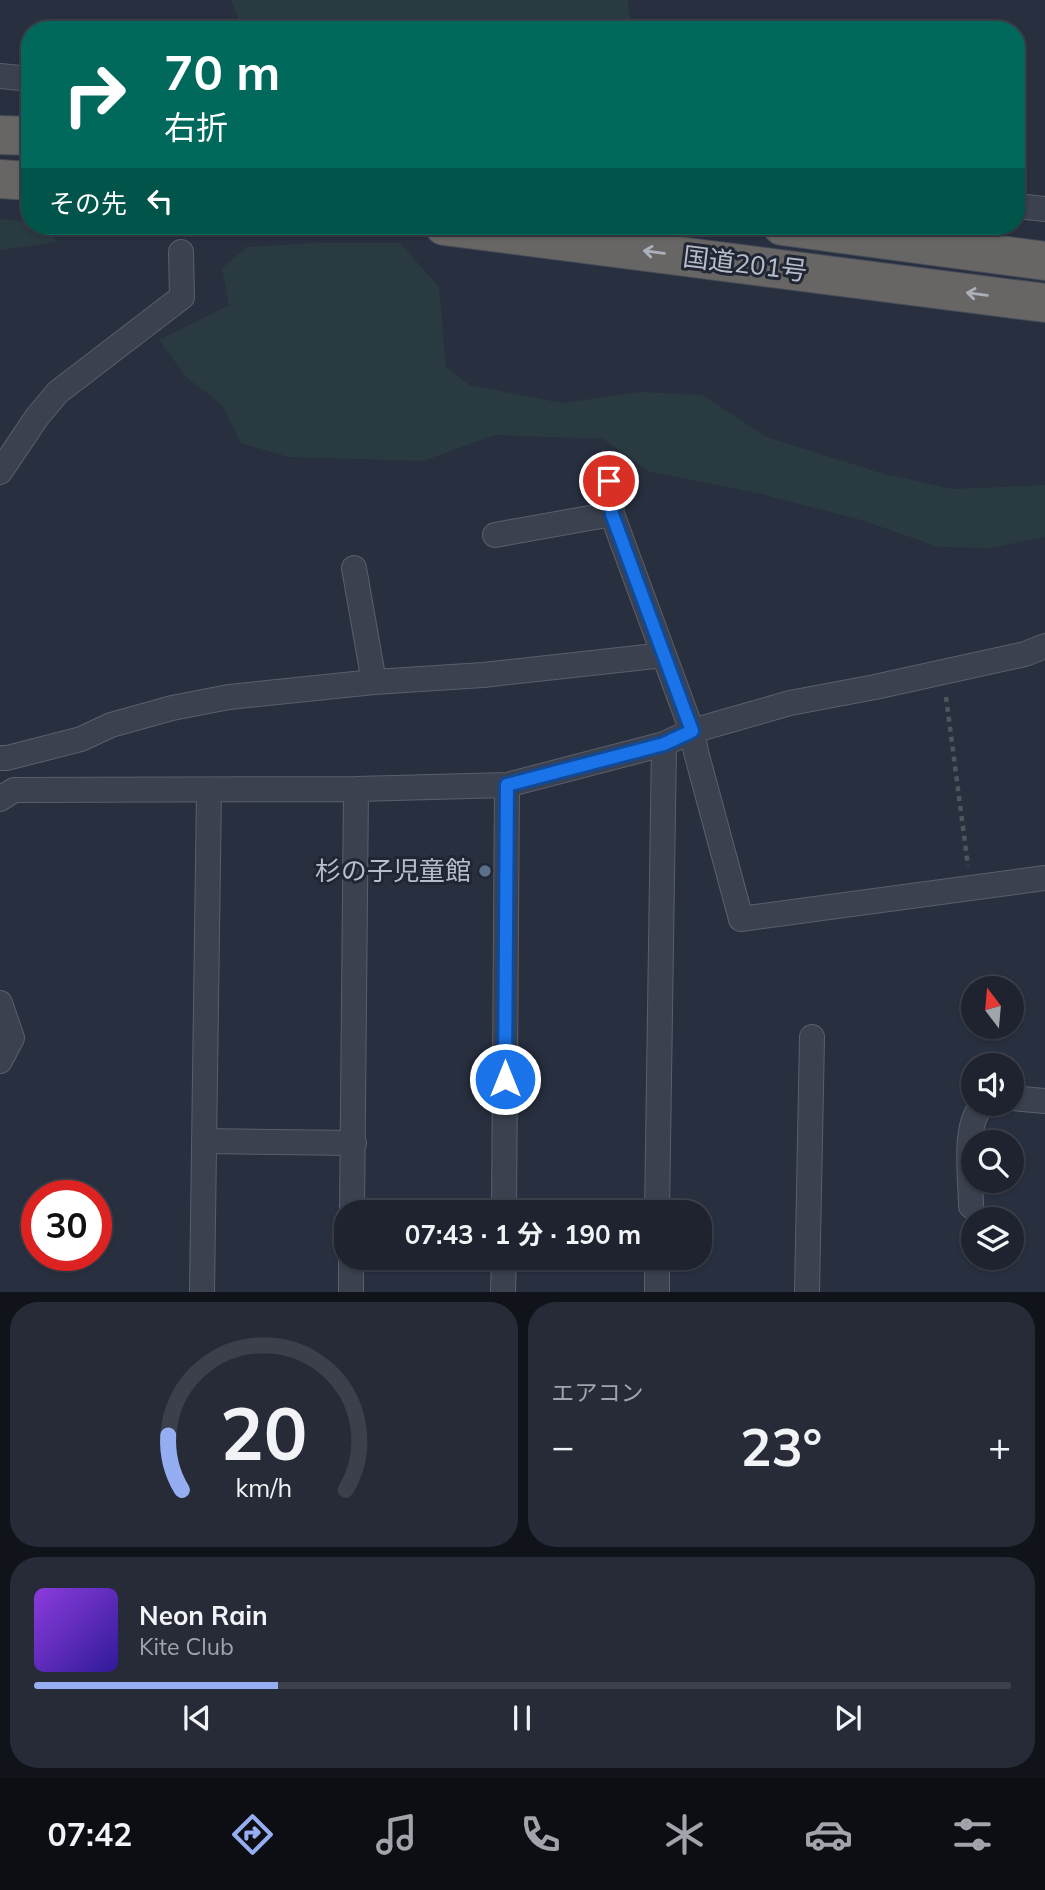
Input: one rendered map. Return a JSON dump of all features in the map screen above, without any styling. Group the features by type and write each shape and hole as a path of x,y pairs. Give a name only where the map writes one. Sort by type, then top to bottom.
{"highway":[{"path":"0,135 21,136"},
{"path":"0,179 21,180"},
{"name":"国道201号","path":"514,235 1045,303"},
{"name":"国道201号","path":"850,235 1045,261"}],"street":[{"path":"0,76 21,78"},
{"path":"1025,206 1045,209"},
{"path":"0,472 37,417 58,392 182,297 181,252"},
{"path":"609,481 612,514 692,731 741,919 1045,878"},
{"path":"495,535 612,514"},
{"path":"354,568 374,682"},
{"path":"664,655 229,697 172,708 111,725 81,739 2,751 7,795 507,785 664,744 692,731 790,703 1025,654 1045,646"},
{"path":"657,1200 664,744"},
{"path":"504,1200 507,785"},
{"path":"352,1200 356,789"},
{"path":"202,1292 209,790"},
{"path":"0,1003 12,1038 0,1061"},
{"path":"807,1292 812,1037"},
{"path":"1024,1099 1045,1101"},
{"path":"971,1206 970,1131 976,1116"},
{"path":"204,1141 354,1143"},
{"path":"351,1270 351,1292"},
{"path":"503,1292 504,1270"},
{"path":"657,1270 657,1292"}],"path":[{"path":"943,672 971,888"}],"shaded area":[{"path":"231,0 628,0 630,21 239,21"},
{"path":"0,219 21,221 21,235 51,235 57,242 0,250"},
{"path":"317,243 400,243 439,287 446,367 469,385 562,403 642,392 702,395 767,437 884,474 953,489 1045,485 1045,537 990,548 939,547 861,520 761,494 648,471 603,439 495,435 423,461 288,457 241,443 221,404 187,378 159,340 229,305 222,268 247,247"}],"place":[{"name":"杉の子児童館","path":"485,871"}],"route":[{"path":"505,1079 507,785 664,744 692,731 612,514 609,481"}]}
